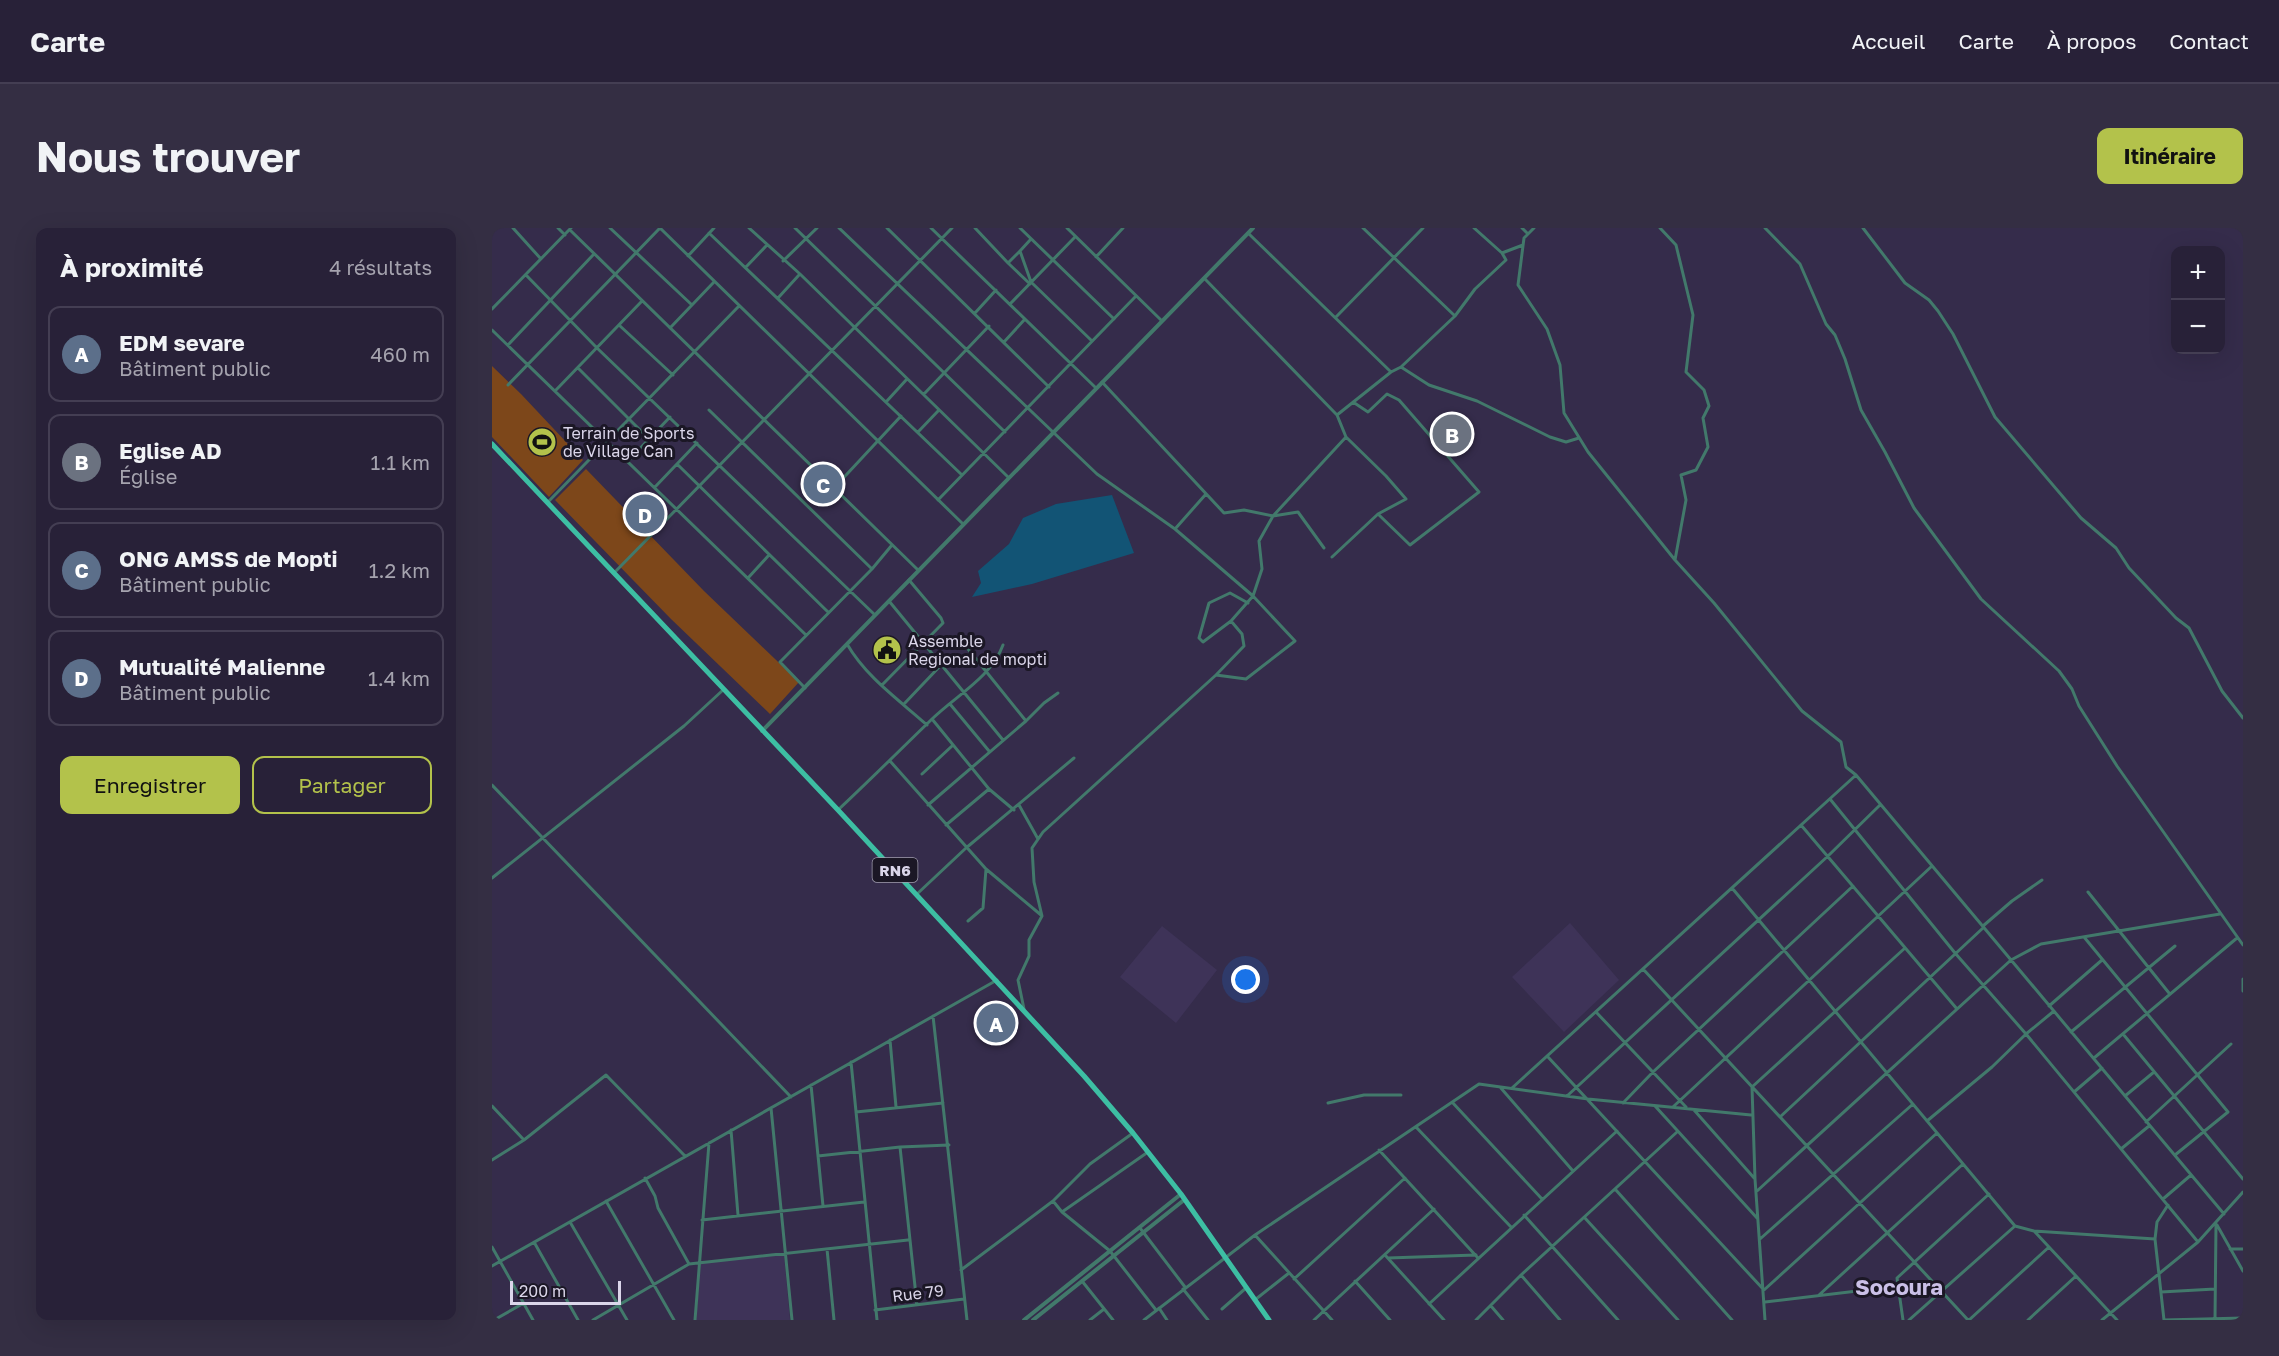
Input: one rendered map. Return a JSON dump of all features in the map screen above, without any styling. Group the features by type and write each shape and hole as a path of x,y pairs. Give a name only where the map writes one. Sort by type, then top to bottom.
{"main road":[{"name":"RN6","path":"492,444 1024,1010 1133,1133 1183,1197 1269,1320"}],"street":[{"path":"513,228 541,260"},
{"path":"558,228 565,235"},
{"path":"610,228 692,305"},
{"path":"508,385 638,254 660,228 963,524"},
{"path":"688,256 714,228"},
{"path":"749,228 800,274 1008,477"},
{"path":"795,228 1005,432"},
{"path":"783,261 817,228"},
{"path":"839,228 1097,474 1175,529 1253,597 1294,641 1246,679 1216,675"},
{"path":"886,228 1049,387"},
{"path":"931,228 1096,387"},
{"path":"615,573 952,228"},
{"path":"975,228 1008,263 1092,341"},
{"path":"1020,228 1114,319"},
{"path":"1067,228 1162,321"},
{"path":"1096,256 1123,228"},
{"path":"762,731 1253,228"},
{"path":"1363,228 1455,316"},
{"path":"1336,317 1423,228"},
{"path":"1338,415 1391,372 1401,368 1455,316 1475,289 1506,260 1502,253 1474,228"},
{"path":"1522,228 1528,234"},
{"path":"1534,228 1524,238 1518,285 1547,329 1560,365 1564,414 1588,452 1802,711 1841,742 1846,767 1856,775 2223,1214"},
{"path":"1660,228 1676,245 1693,315 1686,372 1704,390 1709,406 1703,418 1708,447 1696,470 1680,474 1686,500 1675,560"},
{"path":"1766,228 1800,264 1821,314 1835,335 1842,351 1861,410 1886,452 1914,508 1981,599 2040,652 2065,680 2116,766 2243,945"},
{"path":"1863,228 1905,283 1929,300 1938,310 1953,334 1995,417 2081,518 2116,548 2129,568 2176,618 2189,628 2222,691 2243,718"},
{"path":"492,309 571,229 694,353 918,570"},
{"path":"709,233 962,475"},
{"path":"1248,233 1391,372"},
{"path":"1010,304 1075,237"},
{"path":"1008,263 1031,238"},
{"path":"746,267 767,245"},
{"path":"1502,253 1523,245"},
{"path":"1020,250 1030,283"},
{"path":"508,345 594,254"},
{"path":"778,297 800,274"},
{"path":"526,275 597,348 875,615"},
{"path":"1203,278 1338,415 1346,437 1406,499 1378,514 1332,558"},
{"path":"670,328 714,281"},
{"path":"975,313 996,291"},
{"path":"939,500 1136,296"},
{"path":"555,391 642,301"},
{"path":"548,502 739,306"},
{"path":"1004,342 1025,319"},
{"path":"619,324 673,375"},
{"path":"924,395 989,326"},
{"path":"492,330 806,635"},
{"path":"578,368 649,439"},
{"path":"1401,368 1429,385 1477,401 1550,437 1566,442 1579,438"},
{"path":"886,402 907,379"},
{"path":"1102,382 1224,513 1244,510 1273,516 1298,512 1324,548"},
{"path":"1353,402 1368,412 1387,394 1399,400 1479,492 1410,545 1378,514"},
{"path":"709,410 872,569"},
{"path":"918,432 939,410"},
{"path":"834,488 901,416"},
{"path":"628,461 670,417"},
{"path":"1248,603 1230,592 1209,603 1199,638 1203,642 1231,621 1248,603 1253,597 1262,569 1259,541 1273,516 1346,437"},
{"path":"655,487 697,443"},
{"path":"677,464 828,612"},
{"path":"1175,529 1206,494"},
{"path":"805,688 780,662 872,569 892,545"},
{"path":"747,578 770,555"},
{"path":"882,685 943,623 909,580"},
{"path":"889,601 1004,740"},
{"path":"1024,1010 1017,981 1029,956 1029,940 1042,916 1034,882 1032,848 1043,832 1216,675 1244,646 1242,634 1231,621"},
{"path":"847,644 854,656 882,685 927,724"},
{"path":"838,810 932,719 986,671 999,657 1003,645"},
{"path":"968,649 1026,721"},
{"path":"904,705 942,664"},
{"path":"492,878 684,726 723,690"},
{"path":"928,805 1058,693"},
{"path":"950,704 990,751"},
{"path":"932,719 989,789 1014,810"},
{"path":"922,774 952,746"},
{"path":"917,894 966,848 1074,758"},
{"path":"890,761 986,869 1042,916"},
{"path":"1512,1088 1856,775"},
{"path":"492,785 790,1097"},
{"path":"946,825 989,789"},
{"path":"1830,799 1982,986 2026,1034 2198,1242"},
{"path":"1019,805 1038,839"},
{"path":"1568,1096 1856,830 1880,805"},
{"path":"1801,825 1957,1009"},
{"path":"1673,1107 1932,866"},
{"path":"968,921 982,908 986,869"},
{"path":"1780,1117 1983,927 2042,880"},
{"path":"1623,1103 1653,1072 1853,886"},
{"path":"1732,888 2015,1226 2034,1231 2155,1239"},
{"path":"2088,892 2169,993"},
{"path":"1757,1191 2011,960 2041,944 2220,914"},
{"path":"2084,938 2228,1112 2174,1155"},
{"path":"2093,1058 2237,938"},
{"path":"2071,1032 2175,946"},
{"path":"1766,1320 1751,1115 1752,1087 1905,948"},
{"path":"2049,1005 2103,960"},
{"path":"1643,969 1968,1320 2049,1247"},
{"path":"2243,979 2243,991"},
{"path":"492,1266 997,980"},
{"path":"1927,1121 2054,1011"},
{"path":"1596,1012 1687,1108"},
{"path":"933,1016 967,1320"},
{"path":"2123,1035 2243,1179"},
{"path":"890,1040 896,1108"},
{"path":"2146,1122 2230,1044"},
{"path":"1548,1056 1764,1290"},
{"path":"851,1062 877,1320"},
{"path":"2073,1092 2102,1068"},
{"path":"2125,1096 2154,1072"},
{"path":"492,1160 524,1140 606,1075 685,1156"},
{"path":"1144,1320 1255,1235 1479,1084 1623,1103 1751,1115"},
{"path":"811,1085 824,1206"},
{"path":"1500,1087 1573,1171"},
{"path":"1328,1103 1364,1095 1401,1095"},
{"path":"1452,1102 1542,1199"},
{"path":"856,1112 943,1103"},
{"path":"1760,1239 1913,1104"},
{"path":"492,1106 524,1140"},
{"path":"1655,1106 1758,1220"},
{"path":"771,1108 792,1320"},
{"path":"1692,1109 1755,1179"},
{"path":"2121,1149 2150,1126"},
{"path":"1416,1127 1511,1227"},
{"path":"731,1130 738,1216"},
{"path":"1429,1304 1477,1256 1617,1131"},
{"path":"1476,1320 1552,1246 1677,1132"},
{"path":"961,1271 1053,1201 1090,1164 1133,1133"},
{"path":"1764,1290 1937,1133"},
{"path":"694,1320 709,1143"},
{"path":"818,1156 949,1145"},
{"path":"900,1148 917,1305"},
{"path":"1379,1150 1477,1256"},
{"path":"1062,1212 1148,1152"},
{"path":"1819,1295 1963,1164"},
{"path":"2163,1199 2191,1175"},
{"path":"645,1178 655,1196 658,1208 689,1264"},
{"path":"1294,1279 1405,1178"},
{"path":"1615,1189 1732,1320"},
{"path":"2102,1320 2198,1242 2243,1192"},
{"path":"1903,1320 1897,1278 1989,1194"},
{"path":"1024,1320 1183,1197"},
{"path":"606,1201 674,1320"},
{"path":"1053,1201 1062,1212 1112,1253 1167,1320"},
{"path":"702,1220 865,1202"},
{"path":"2168,1205 2157,1222 2155,1239 2164,1320 2243,1318"},
{"path":"1314,1320 1434,1209"},
{"path":"1524,1215 1618,1320"},
{"path":"1584,1217 1678,1320"},
{"path":"570,1222 627,1320"},
{"path":"2216,1224 2243,1271"},
{"path":"2215,1319 2216,1224"},
{"path":"1909,1320 2015,1226"},
{"path":"1142,1230 1208,1320"},
{"path":"2034,1231 2117,1320"},
{"path":"1255,1235 1332,1320"},
{"path":"593,1320 689,1264 909,1240"},
{"path":"534,1242 578,1320"},
{"path":"492,1247 533,1320"},
{"path":"826,1249 834,1320"},
{"path":"2230,1249 2243,1249"},
{"path":"1033,1320 1082,1281 1112,1253"},
{"path":"1385,1255 1444,1320"},
{"path":"1388,1258 1477,1256"},
{"path":"1254,1300 1289,1272"},
{"path":"1521,1275 1560,1320"},
{"path":"1078,1276 1113,1320"},
{"path":"2028,1320 2076,1276"},
{"path":"1355,1281 1390,1320"},
{"path":"1764,1302 1899,1286"},
{"path":"1222,1309 1246,1288"},
{"path":"2161,1292 2215,1289"},
{"name":"Rue 79","path":"875,1310 964,1299"},
{"path":"494,1320 524,1303"},
{"path":"1491,1306 1503,1320"},
{"path":"1090,1320 1104,1309"}],"shaded area":[{"path":"492,366 583,460 549,497 492,437"},
{"path":"586,469 704,591 799,682 770,714 671,619 555,500"},
{"path":"1570,923 1619,980 1564,1032 1512,977"},
{"path":"1162,926 1217,970 1176,1023 1120,977"},
{"path":"784,1255 790,1320 696,1320 701,1263"}],"water":[{"path":"1112,495 1134,553 1032,584 972,597 981,583 978,571 1009,544 1023,518 1056,504"}],"place":[{"name":"Eglise AD","path":"1452,434"},
{"name":"Terrain de Sports de Village Can","path":"542,442"},
{"name":"ONG AMSS de Mopti","path":"823,484"},
{"name":"Mutualité Malienne","path":"645,514"},
{"name":"Assemble Regional de mopti","path":"887,650"},
{"name":"EDM sevare","path":"996,1023"}],"district":[{"name":"Socoura","path":"1899,1286"}]}
